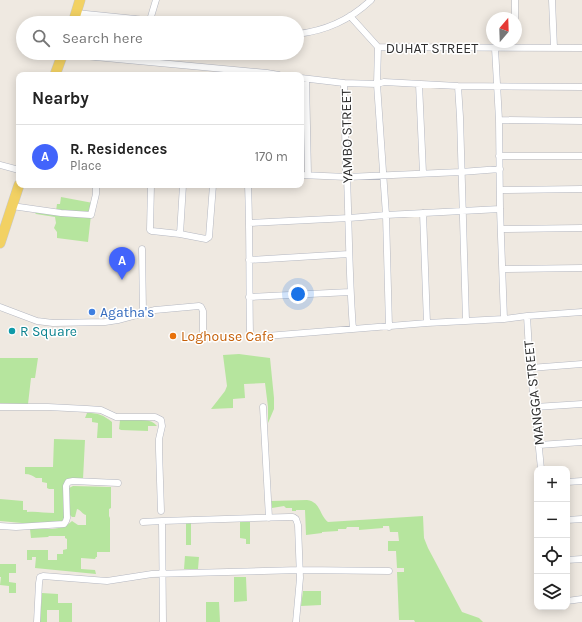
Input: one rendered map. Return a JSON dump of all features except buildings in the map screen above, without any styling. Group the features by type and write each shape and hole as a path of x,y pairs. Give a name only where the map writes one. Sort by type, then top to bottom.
{"main road":[{"path":"75,16 80,0"},
{"path":"56,72 60,60"},
{"path":"0,243 18,188"}],"street":[{"path":"151,16 156,0"},
{"path":"304,33 330,26 350,16 371,0"},
{"path":"515,0 515,12"},
{"path":"552,0 554,48"},
{"path":"76,13 108,16"},
{"path":"350,16 378,47 377,84 386,215 389,327"},
{"name":"DUHAT STREET","path":"522,46 582,48"},
{"name":"DUHAT STREET","path":"378,47 486,48"},
{"path":"495,48 504,319"},
{"path":"131,60 248,72"},
{"path":"344,82 304,78 304,176 384,176 500,169"},
{"name":"YAMBO STREET","path":"353,329 350,292 344,82 377,84 384,82 458,86 582,87"},
{"path":"419,84 423,173"},
{"path":"458,86 466,321"},
{"path":"498,120 582,121"},
{"path":"499,156 582,156"},
{"path":"0,165 16,169"},
{"path":"12,206 62,213 91,215 96,188"},
{"path":"151,188 150,230 206,239 209,237 213,188"},
{"path":"180,234 183,188"},
{"path":"248,188 250,334 253,337 582,312"},
{"path":"500,190 582,189"},
{"path":"249,223 500,209"},
{"path":"423,213 427,323"},
{"path":"501,229 582,228"},
{"path":"142,249 143,312"},
{"path":"250,260 349,254"},
{"path":"503,269 582,268"},
{"path":"249,297 350,292"},
{"path":"0,307 37,321 54,323 105,322 118,320 143,312 199,306 202,307 203,311 203,336"},
{"name":"MANGGA STREET","path":"526,316 530,368 536,407 542,466"},
{"path":"530,368 582,364"},
{"path":"536,407 582,404"},
{"path":"0,407 83,408 101,410 116,417 159,418 162,422 159,450 161,512"},
{"path":"263,407 269,518"},
{"path":"539,445 582,442"},
{"path":"570,482 582,481"},
{"path":"0,526 16,527 64,524 67,518 66,486 68,482 118,483"},
{"path":"143,522 294,517 298,522 300,570 296,622"},
{"path":"570,520 582,519"},
{"path":"162,521 163,622"},
{"path":"570,560 582,558"},
{"path":"37,622 39,583 40,577 43,576 107,581 152,574 300,570 389,571"},
{"path":"570,601 582,599"}],"green space":[{"path":"61,197 93,203 91,214 56,211 57,204 60,204"},
{"path":"35,210 91,215 88,242 57,238 57,232 54,228 56,223 55,217 36,214"},
{"path":"239,354 270,358 274,409 268,423 265,383 244,384 245,398 233,399 233,408 211,409 225,391 227,386 223,355"},
{"path":"0,358 38,358 35,378 31,378 28,404 0,403"},
{"path":"87,413 101,415 112,422 112,438 97,438 98,423 92,422 92,418 85,418"},
{"path":"130,419 152,422 157,426 148,426 148,431 119,429 120,420"},
{"path":"54,439 85,440 83,479 69,479 64,483 63,521 59,523 22,523 0,521 0,499 23,501 23,510 27,510 27,512 54,513 54,489 47,488 47,483 42,482 42,478 36,478 25,474 25,467 53,467"},
{"path":"73,486 111,487 111,508 109,509 110,552 97,552 97,557 95,559 81,558 81,569 95,570 96,574 35,568 36,557 32,557 32,560 27,560 27,550 48,550 48,560 57,560 57,554 63,554 63,550 67,549 67,539 65,536 31,538 30,529 52,529 65,527 72,521 78,525 86,525 86,515 80,510 77,509 75,517 70,515 69,488"},
{"path":"307,500 315,503 328,522 423,516 424,538 428,548 462,612 479,618 483,622 415,622 414,620 399,620 397,572 404,572 404,568 397,568 396,551 388,551 388,541 399,541 398,532 390,532 389,526 359,530 359,527 347,527 346,529 338,529 338,531 306,535 305,510 292,511 292,508 286,508 284,506 272,508 271,501"},
{"path":"240,522 250,522 250,544 246,544 246,539 240,538"},
{"path":"186,523 191,523 191,545 186,545"},
{"path":"185,556 199,557 198,569 184,569"},
{"path":"0,564 16,564 16,573 9,573 9,582 16,583 16,593 9,593 9,586 0,585"},
{"path":"234,577 246,577 247,601 234,602"},
{"path":"303,591 321,591 321,605 301,606"},
{"path":"42,593 58,594 58,603 72,603 72,622 59,622 59,610 47,610 47,622 40,622"},
{"path":"206,602 219,602 220,622 206,622"}],"place":[{"name":"R. Residences","path":"122,280"},
{"name":"Agatha's","path":"92,312"},
{"name":"R Square","path":"12,331"},
{"name":"Loghouse Cafe","path":"173,336"}]}
